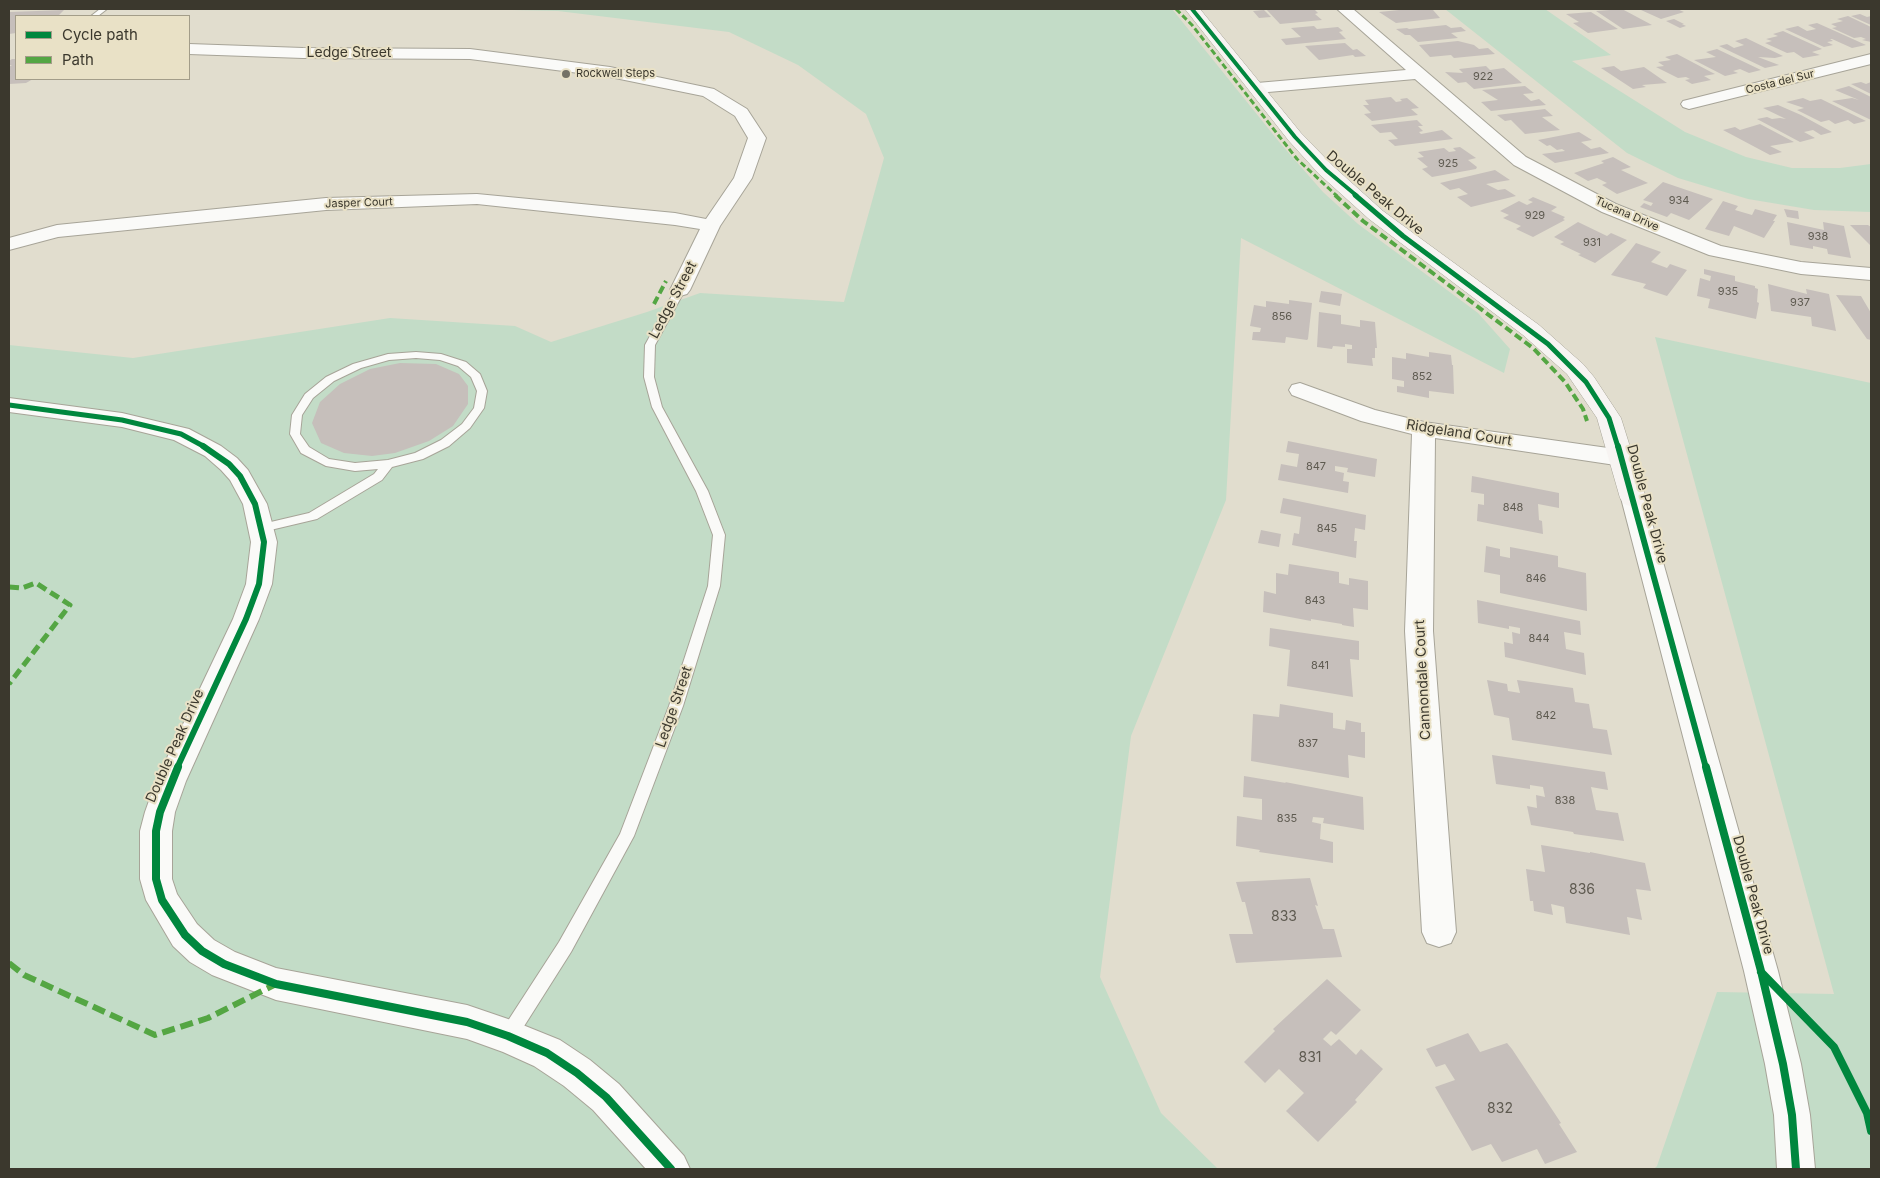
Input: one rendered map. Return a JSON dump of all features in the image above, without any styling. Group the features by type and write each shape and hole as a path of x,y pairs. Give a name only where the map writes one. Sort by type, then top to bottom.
{"street":[{"name":"Double Peak Drive","path":"1192,9 1306,151 1349,191 1404,236 1531,330 1575,369 1586,382 1609,418 1633,498 1763,981 1785,1073 1792,1114 1796,1169"},
{"name":"Tucana Drive","path":"1344,9 1520,161 1609,208 1716,251 1801,268 1871,274"},
{"name":"Ledge Street","path":"190,49 303,53 470,54 610,72 708,92 741,113 757,138 743,178 711,226 680,290"},
{"name":"Costa del Sur","path":"1689,104 1871,59"},
{"path":"1257,88 1419,74"},
{"name":"Jasper Court","path":"9,244 56,231 326,204 477,199 675,219 711,226"},
{"name":"Ridgeland Court","path":"1300,390 1369,416 1424,429 1622,458"},
{"name":"Double Peak Drive","path":"9,405 122,420 181,434 213,451 240,476 255,504 262,528 263,559 254,601 171,781 160,812 156,831 156,879 162,900 185,935 202,951 224,964 276,984 467,1022 508,1036 547,1053 606,1097 670,1169"},
{"name":"Cannondale Court","path":"1424,429 1420,631 1439,932"}],"lane":[{"name":"Ledge Street","path":"508,1036 565,947 627,836 676,706 714,586 719,535 702,491 657,407 648,377 650,345 680,290"},
{"path":"262,528 312,516 378,478 388,464 418,456 446,443 466,426 479,408 482,391 476,376 462,364 441,357 416,355 388,357 350,369 330,379 309,396 297,415 295,434 305,450 326,462 355,466 388,464"}],"green space":[{"path":"467,9 1172,9 1280,143 1323,192 1358,224 1478,313 1510,349 1504,373 1241,238 1226,500 1131,736 1100,977 1161,1113 1218,1169 9,1169 9,345 133,358 390,318 515,326 551,342 700,293 844,302 884,158 866,114 798,65 729,32 558,11"},
{"path":"1445,9 1545,9 1611,55 1572,61 1685,132 1746,157 1792,168 1840,168 1871,164 1871,212 1814,210 1748,199 1678,178 1627,153"},
{"path":"1655,337 1871,383 1871,1169 1654,1169 1657,1166 1717,992 1834,994"}],"building":[{"path":"1266,9 1314,9 1318,13 1315,14 1322,20 1280,24"},
{"path":"1398,9 1433,10 1440,18 1396,23 1379,12"},
{"path":"1622,9 1652,25 1623,29 1596,11"},
{"path":"1677,9 1684,12 1661,19 1641,10"},
{"path":"64,10 59,15 15,15 15,33 9,34 10,12"},
{"path":"1264,10 1271,17 1259,18 1253,11"},
{"path":"1591,12 1618,29 1588,33 1573,23 1579,22 1566,14"},
{"path":"1860,14 1867,17 1871,16 1871,25 1851,16"},
{"path":"1848,16 1871,27 1871,42 1862,40 1866,39 1861,37 1854,38 1832,28 1837,27 1831,24 1843,21 1837,19"},
{"path":"1674,19 1686,26 1680,28 1666,21"},
{"path":"1817,23 1866,45 1852,48 1830,39 1833,41 1827,42 1833,45 1824,47 1785,29 1798,26 1807,31 1816,29 1808,25"},
{"path":"1446,25 1451,28 1461,27 1466,31 1451,33 1458,38 1418,42 1410,35 1405,35 1396,29 1409,29"},
{"path":"1314,26 1317,29 1338,27 1343,31 1339,32 1346,39 1286,45 1281,39 1301,37 1291,28"},
{"path":"1783,31 1822,49 1812,52 1820,55 1803,58 1794,52 1787,53 1765,43 1772,41 1766,39 1778,36 1773,34"},
{"path":"1746,38 1783,56 1775,58 1758,57 1779,65 1765,68 1719,46 1727,44 1734,48 1744,45 1735,41"},
{"path":"1458,41 1474,45 1479,49 1488,48 1495,54 1454,58 1451,55 1430,57 1419,45"},
{"path":"1345,43 1353,50 1357,49 1366,56 1355,57 1353,55 1319,60 1305,46"},
{"path":"1717,49 1761,70 1749,73 1740,69 1733,71 1738,73 1725,76 1694,60 1716,57 1706,52"},
{"path":"1677,54 1715,74 1704,76 1711,80 1692,84 1685,80 1690,79 1686,77 1678,78 1656,67 1664,66 1658,62 1671,60 1665,57"},
{"path":"15,59 15,80 31,80 26,83 9,84 9,67 12,65 9,65 9,61"},
{"path":"1486,66 1490,70 1504,68 1522,83 1474,89 1466,82 1458,83 1445,72 1463,73 1459,69"},
{"path":"1614,66 1621,71 1644,67 1667,83 1642,85 1646,87 1633,89 1601,68"},
{"path":"1861,82 1866,84 1871,82 1871,94 1851,84"},
{"path":"1525,86 1534,93 1523,94 1531,101 1539,99 1546,105 1491,111 1481,102 1498,100 1482,90"},
{"path":"1849,86 1871,97 1871,120 1832,101 1852,98 1859,100 1835,90"},
{"path":"1391,97 1396,102 1407,98 1419,108 1411,109 1418,115 1372,121 1364,114 1371,113 1363,105 1369,105 1365,100"},
{"path":"1803,98 1810,101 1821,99 1866,121 1854,124 1848,120 1835,124 1829,120 1821,122 1797,110 1804,108 1786,102"},
{"path":"1778,105 1832,132 1821,135 1813,130 1804,132 1815,138 1800,142 1757,119 1767,117 1786,119 1763,108"},
{"path":"1545,109 1553,116 1542,117 1560,130 1525,134 1511,120 1505,121 1497,115"},
{"path":"1417,120 1423,126 1418,126 1423,131 1419,132 1421,134 1442,130 1453,139 1395,146 1388,140 1398,139 1391,132 1380,133 1371,125"},
{"path":"1760,124 1794,142 1770,146 1782,152 1770,155 1723,130 1735,127 1740,130"},
{"path":"1579,132 1592,140 1581,142 1591,149 1600,147 1609,153 1555,163 1542,154 1565,151 1562,149 1557,150 1550,145 1547,146 1538,140"},
{"path":"1460,147 1476,158 1468,160 1477,167 1476,169 1432,177 1422,169 1428,167 1417,158 1424,157 1418,152 1444,148 1449,152 1456,151 1453,148"},
{"path":"1613,157 1631,167 1621,170 1648,183 1617,194 1602,185 1607,183 1597,178 1588,181 1574,173 1604,163 1601,161"},
{"path":"1495,170 1510,180 1486,184 1498,190 1505,189 1516,196 1471,207 1457,197 1468,194 1459,188 1450,190 1440,183"},
{"path":"1663,182 1713,199 1689,220 1671,213 1667,217 1640,207 1644,203 1651,206 1653,203 1643,200"},
{"path":"1533,197 1557,207 1551,211 1565,217 1563,219 1565,220 1533,237 1516,229 1521,226 1503,218 1509,215 1500,211 1519,201 1527,205 1533,202 1528,200"},
{"path":"1723,201 1738,206 1735,210 1752,215 1755,209 1777,215 1764,238 1734,226 1729,236 1705,229"},
{"path":"1784,209 1798,211 1799,219 1787,217"},
{"path":"1578,222 1607,236 1611,233 1627,240 1595,263 1560,244 1564,242 1554,237"},
{"path":"1787,222 1824,230 1823,222 1844,226 1851,258 1828,254 1827,249 1813,246 1813,249 1790,245"},
{"path":"1850,225 1868,225 1871,227 1871,246"},
{"path":"1636,243 1661,252 1651,262 1667,268 1670,264 1687,270 1667,296 1643,288 1646,284 1611,275"},
{"path":"1704,269 1735,276 1735,281 1755,286 1758,289 1757,302 1759,303 1756,319 1708,308 1710,299 1697,296 1700,278 1710,281 1711,276 1704,274"},
{"path":"1768,284 1807,294 1806,289 1829,294 1836,331 1812,326 1811,317 1771,311"},
{"path":"1321,291 1342,294 1340,306 1319,302"},
{"path":"1836,295 1861,296 1871,313 1871,340 1867,339"},
{"path":"1289,300 1312,303 1308,339 1286,337 1285,343 1252,340 1253,332 1260,332 1261,328 1250,326 1254,305 1266,307 1266,301 1289,304"},
{"path":"1319,312 1341,315 1341,324 1360,327 1360,320 1375,322 1377,348 1375,348 1375,358 1372,358 1373,366 1347,363 1347,349 1352,349 1352,345 1345,344 1345,347 1333,346 1332,349 1317,347"},
{"path":"1429,352 1451,355 1454,394 1429,391 1429,398 1397,392 1397,386 1404,387 1404,381 1392,379 1392,357 1406,359 1406,353 1429,357"},
{"path":"400,363 436,364 459,374 468,386 468,404 453,426 429,441 395,453 372,456 344,453 321,443 312,423 320,402 340,384 370,369"},
{"path":"1288,441 1377,459 1375,477 1347,472 1348,468 1335,466 1335,471 1344,473 1343,481 1349,482 1348,493 1278,480 1281,464 1297,467 1299,454 1286,452"},
{"path":"1472,476 1559,493 1559,508 1538,504 1539,520 1542,521 1543,534 1477,521 1478,504 1484,505 1484,494 1471,492"},
{"path":"1283,498 1366,515 1365,530 1355,528 1354,541 1357,541 1356,558 1292,545 1294,533 1299,534 1301,517 1280,513"},
{"path":"1261,530 1281,534 1279,547 1258,543"},
{"path":"1486,546 1500,549 1500,556 1510,558 1510,547 1558,556 1558,567 1586,573 1587,611 1500,593 1500,575 1484,572"},
{"path":"1289,564 1339,572 1339,583 1349,585 1349,578 1368,581 1368,610 1353,608 1354,627 1263,612 1264,591 1276,594 1276,573 1288,575"},
{"path":"1477,600 1580,621 1581,635 1564,632 1566,649 1584,653 1586,675 1505,657 1504,642 1513,644 1512,632 1520,634 1520,628 1509,626 1509,629 1478,623"},
{"path":"1270,628 1359,641 1359,660 1350,659 1353,697 1287,686 1290,650 1269,646"},
{"path":"1487,680 1507,684 1508,691 1520,693 1517,680 1573,688 1575,702 1589,704 1593,728 1607,730 1612,755 1512,740 1509,718 1494,715"},
{"path":"1280,704 1333,713 1333,728 1345,730 1346,720 1361,723 1361,732 1365,732 1365,758 1348,755 1349,778 1251,761 1253,714 1279,717"},
{"path":"1492,755 1605,772 1608,790 1591,787 1596,810 1618,813 1624,841 1574,834 1573,832 1531,825 1527,806 1537,808 1536,795 1545,797 1543,787 1530,785 1530,789 1496,784"},
{"path":"1244,776 1363,797 1364,830 1323,823 1324,818 1313,817 1312,822 1321,824 1320,839 1333,842 1333,863 1259,852 1260,850 1236,846 1237,816 1262,820 1262,799 1243,797"},
{"path":"1541,845 1645,863 1651,891 1636,889 1642,920 1627,917 1630,935 1566,923 1564,907 1551,904 1553,915 1534,911 1533,901 1530,901 1526,869 1545,872"},
{"path":"1310,878 1318,906 1315,905 1323,929 1334,929 1342,957 1236,963 1229,934 1253,934 1245,902 1242,902 1236,882"},
{"path":"1327,979 1361,1010 1336,1035 1331,1031 1323,1039 1331,1046 1339,1039 1356,1055 1361,1049 1383,1069 1355,1100 1357,1102 1318,1142 1286,1111 1304,1093 1279,1069 1265,1083 1244,1062 1275,1031 1273,1029"},
{"path":"1468,1033 1480,1052 1507,1043 1561,1123 1559,1124 1577,1152 1545,1164 1537,1149 1502,1162 1491,1144 1472,1151 1435,1087 1455,1080 1445,1064 1436,1067 1426,1049"}],"marked path":[{"path":"1176,9 1192,25 1297,159 1363,221 1533,348 1565,382 1583,409 1587,421"},
{"path":"654,304 666,281"},
{"path":"9,587 22,588 36,583 70,605 9,684"},
{"path":"9,963 24,975 155,1035 208,1018 276,984"}],"cycle path":[{"path":"1192,9 1295,137 1326,170 1403,236 1548,344 1586,382 1609,418 1622,458 1761,971 1783,1064 1792,1115 1796,1169"},
{"path":"9,405 122,420 181,434 213,451 229,464 240,476 255,504 264,542 259,584 246,619 171,781 160,812 156,831 156,879 162,900 185,935 202,951 224,964 276,984 467,1022 508,1036 547,1053 577,1073 606,1097 671,1169"},
{"path":"1761,972 1834,1047 1867,1113 1871,1131"}],"place":[{"name":"Rockwell Steps","path":"566,74"}]}
